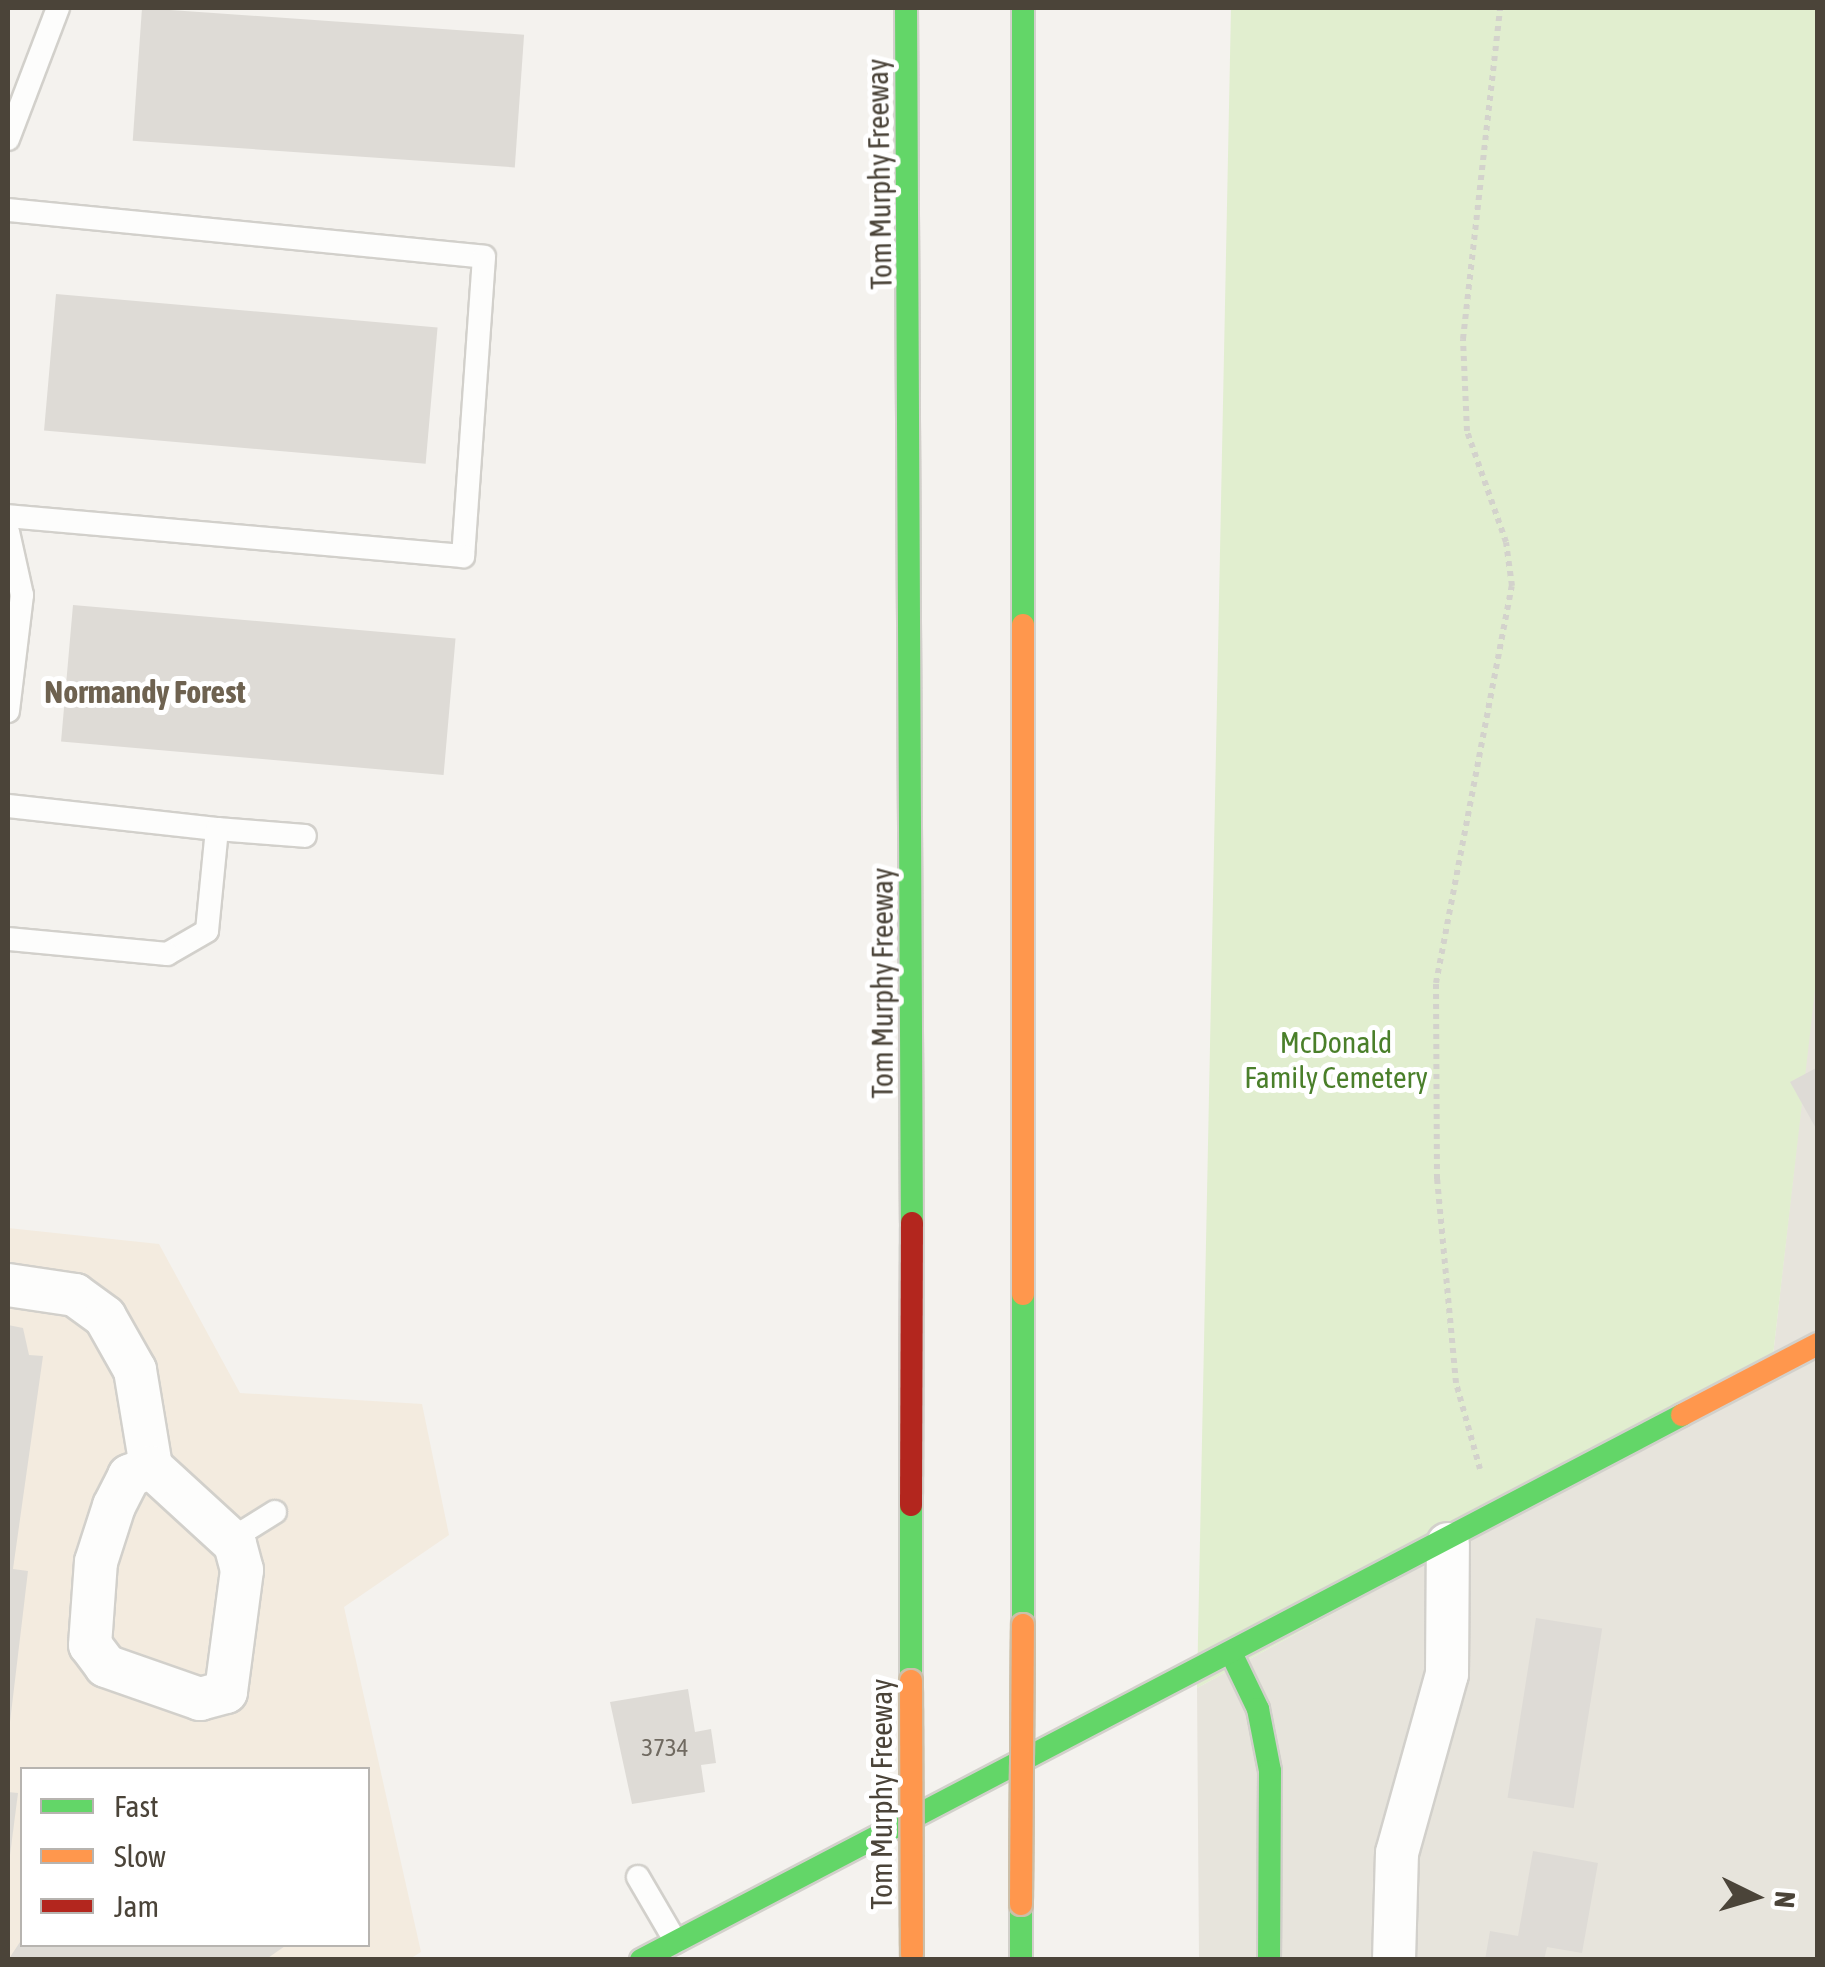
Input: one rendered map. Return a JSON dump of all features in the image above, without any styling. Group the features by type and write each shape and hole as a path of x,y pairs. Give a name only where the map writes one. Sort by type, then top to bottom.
{"main road":[{"name":"Tom Murphy Freeway","path":"906,8 914,407 912,1957"},
{"path":"1021,1960 1023,8"},
{"path":"642,1960 1233,1657 1818,1344"},
{"path":"1233,1657 1258,1710 1270,1771 1269,1960"}],"street":[{"path":"8,1285 75,1295 105,1317 135,1370 150,1467 230,1540 242,1570 226,1692 200,1700 106,1666 90,1645 96,1562 130,1476 150,1467"},
{"path":"1394,1960 1398,1853 1448,1674 1448,1544"}],"lane":[{"path":"8,139 58,8"},
{"path":"8,210 484,257 463,556 8,516"},
{"path":"8,532 22,594 8,711"},
{"path":"8,806 305,836"},
{"path":"8,939 168,954 207,931 217,828"},
{"path":"230,1540 275,1512"},
{"path":"638,1877 676,1942"}],"path":[{"path":"1500,8 1463,339 1467,431 1506,542 1512,586 1459,836 1436,1022 1437,1180 1456,1383 1469,1446 1502,1515"}],"shaded area":[{"path":"1817,964 1817,1959 1199,1959 1197,1688 1771,1373"},
{"path":"8,1228 159,1244 240,1393 422,1404 449,1535 344,1607 421,1952 408,1960 8,1960"}],"green space":[{"name":"McDonald Family Cemetery","path":"1231,8 1817,8 1818,964 1771,1373 1197,1688"}],"building":[{"path":"142,8 524,35 515,167 133,141"},
{"path":"56,294 438,327 426,464 44,430"},
{"path":"73,605 456,638 444,775 61,741"},
{"path":"1818,1067 1818,1132 1790,1082"},
{"path":"8,1325 23,1328 29,1355 43,1356 13,1569 28,1571 10,1722"},
{"path":"1536,1618 1602,1628 1574,1808 1508,1798"},
{"path":"688,1689 695,1732 711,1729 716,1763 701,1765 705,1792 632,1804 610,1702"},
{"path":"8,1792 18,1793 10,1855 8,1855"},
{"path":"1533,1851 1598,1863 1582,1953 1547,1947 1544,1960 1485,1960 1490,1931 1518,1936"},
{"path":"20,1942 20,1947 284,1947 265,1960 8,1960"}],"traffic: fast":[{"path":"906,8 912,1223"},
{"path":"1023,8 1023,625"},
{"path":"1023,1294 1023,1625"},
{"path":"641,1960 1682,1415"},
{"path":"911,1505 911,1681"},
{"path":"1233,1657 1258,1709 1270,1771 1269,1960"},
{"path":"1021,1904 1021,1960"}],"traffic: slow":[{"path":"1023,625 1023,1294"},
{"path":"1682,1415 1818,1344"},
{"path":"1021,1904 1023,1625"},
{"path":"911,1681 912,1954"}],"traffic: jam":[{"path":"911,1505 912,1223"}],"district":[{"name":"Normandy Forest","path":"145,692"}]}
